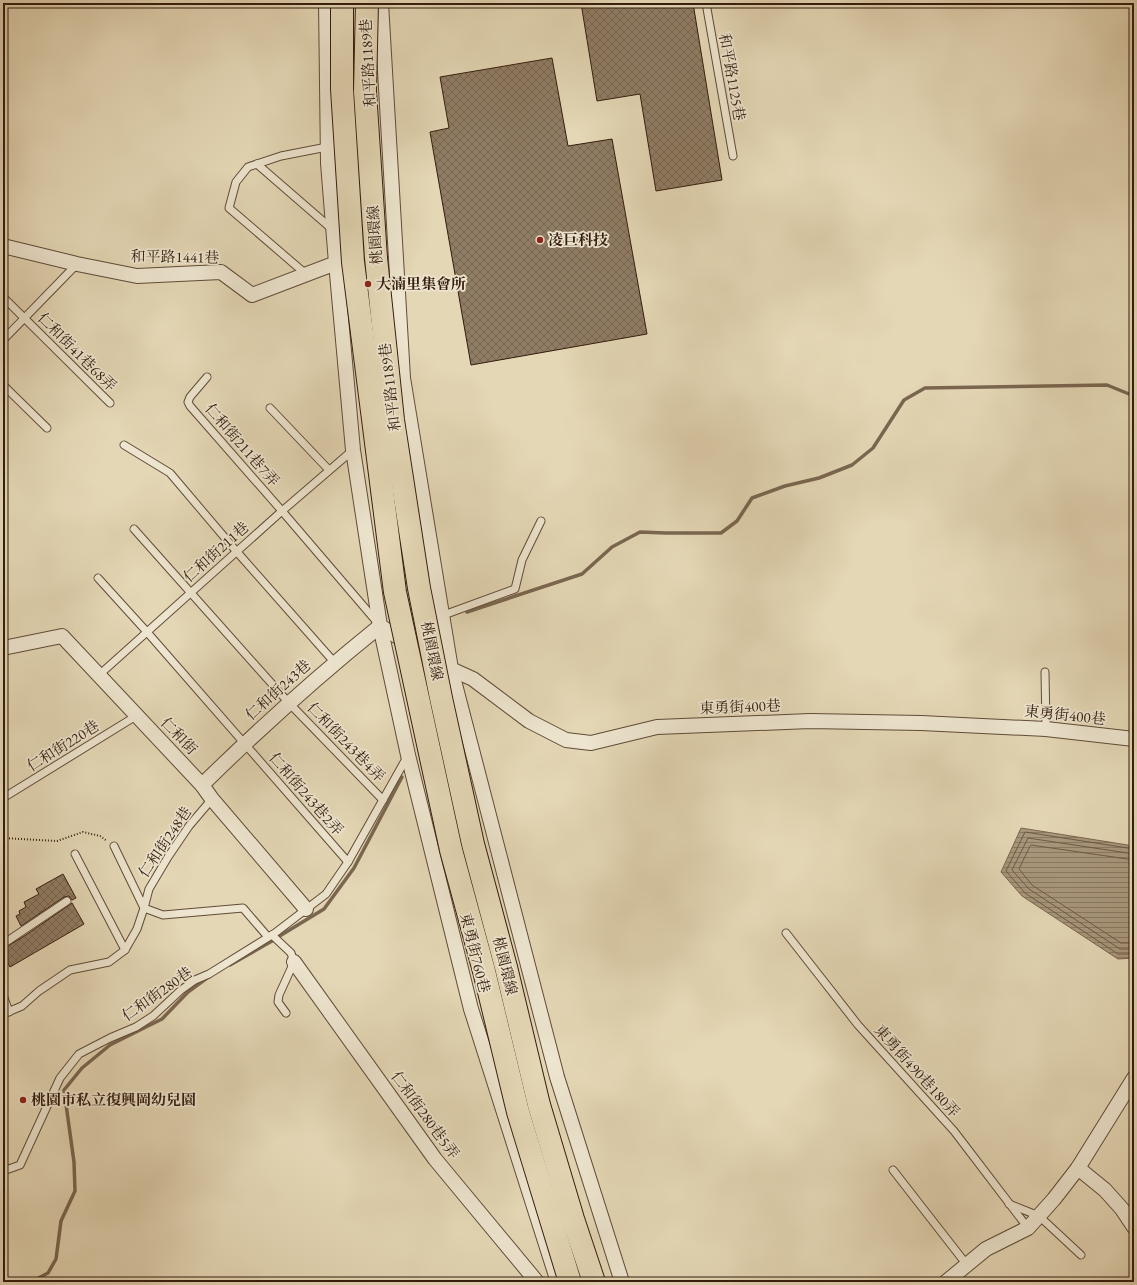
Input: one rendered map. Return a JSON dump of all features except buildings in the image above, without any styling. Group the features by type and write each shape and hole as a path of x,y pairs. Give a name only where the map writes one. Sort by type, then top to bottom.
{"highway":[{"name":"桃園環線","path":"342,3 342,89 353,262 395,592 451,850 484,971 518,1112 570,1282"},
{"name":"桃園環線","path":"367,3 365,91 376,258 393,420 419,588 473,844 506,967 539,1105 573,1219 594,1282"}],"street":[{"path":"326,3 327,147 333,231 353,450 384,626"},
{"name":"和平路1189巷","path":"381,3 403,378 451,669 557,1077 622,1282"},
{"name":"和平路1441巷","path":"3,246 77,264 137,276 221,272 252,295 336,263"},
{"path":"353,450 413,432"},
{"name":"仁和街243巷","path":"202,785 244,743 289,703 335,663 384,626"},
{"name":"東勇街400巷","path":"384,626 451,669 473,679 529,721 566,740 591,743 657,727 810,721 921,723 1046,729 1134,740"},
{"name":"東勇街760巷","path":"384,626 408,755 471,1009 497,1095 558,1282"},
{"name":"仁和街","path":"3,648 62,636 202,785 212,799 306,909"},
{"name":"仁和街280巷5弄","path":"294,962 435,1159 537,1282"},
{"path":"497,1095 557,1077"},
{"path":"946,1282 986,1249 1028,1228 1054,1199 1078,1168 1134,1078"},
{"path":"1078,1168 1105,1190 1122,1209 1134,1227"}],"lane":[{"name":"和平路1125巷","path":"706,3 733,156"},
{"path":"307,275 229,208 236,182 248,167 281,156 327,147"},
{"path":"258,164 333,231"},
{"path":"3,340 77,264"},
{"name":"仁和街41巷68弄","path":"3,297 110,403"},
{"name":"仁和街211巷7弄","path":"207,377 190,397 188,402 190,406 331,568 384,626"},
{"path":"3,385 47,428"},
{"path":"270,408 329,470"},
{"path":"124,445 170,473 237,552 335,663"},
{"name":"仁和街211巷","path":"99,675 282,511 353,450"},
{"path":"419,620 443,616 515,589 522,560 541,521"},
{"name":"仁和街243巷4弄","path":"134,529 289,703 383,800"},
{"name":"仁和街243巷2弄","path":"98,578 348,862"},
{"path":"396,624 412,621"},
{"path":"1045,672 1046,729"},
{"name":"仁和街220巷","path":"3,798 136,716"},
{"name":"仁和街280巷","path":"3,1170 20,1164 60,1078 79,1054 110,1038 136,1028 153,1016 181,990 195,980 209,974 270,936 326,894 348,862 408,755"},
{"name":"仁和街248巷","path":"6,1013 22,1006 70,970 109,962 125,950 137,929 149,888 168,856 189,826 212,799"},
{"path":"114,846 144,908 163,915 243,908 270,936 291,953 294,962 279,995 278,1002 286,1013"},
{"path":"75,854 125,950"},
{"path":"3,944 67,901"},
{"name":"東勇街490巷180弄","path":"786,933 858,1025 954,1131 1028,1228"},
{"path":"3,995 6,1013"},
{"path":"893,1170 967,1265"},
{"path":"1009,1204 1039,1216 1081,1255"}],"path":[{"path":"3,838 57,841 83,832 100,836 114,846"}],"water":[{"path":"1021,828 1134,846 1134,958 1118,959 1022,896 1001,872"}],"waterway":[{"path":"467,612 582,574 612,547 640,532 721,533 737,521 752,498 785,486 819,478 852,465 873,448 904,400 925,388 1107,385 1134,396"},
{"path":"278,937 324,909 354,868 402,777"},
{"path":"230,965 272,941"},
{"path":"31,1282 48,1273 56,1259 61,1221 75,1191 74,1162 64,1090 82,1068 110,1045 162,1019 188,992 207,978"}],"place":[{"name":"凌巨科技","path":"540,240"},
{"name":"大湳里集會所","path":"368,284"},
{"name":"桃園市私立復興岡幼兒園","path":"23,1100"}]}
